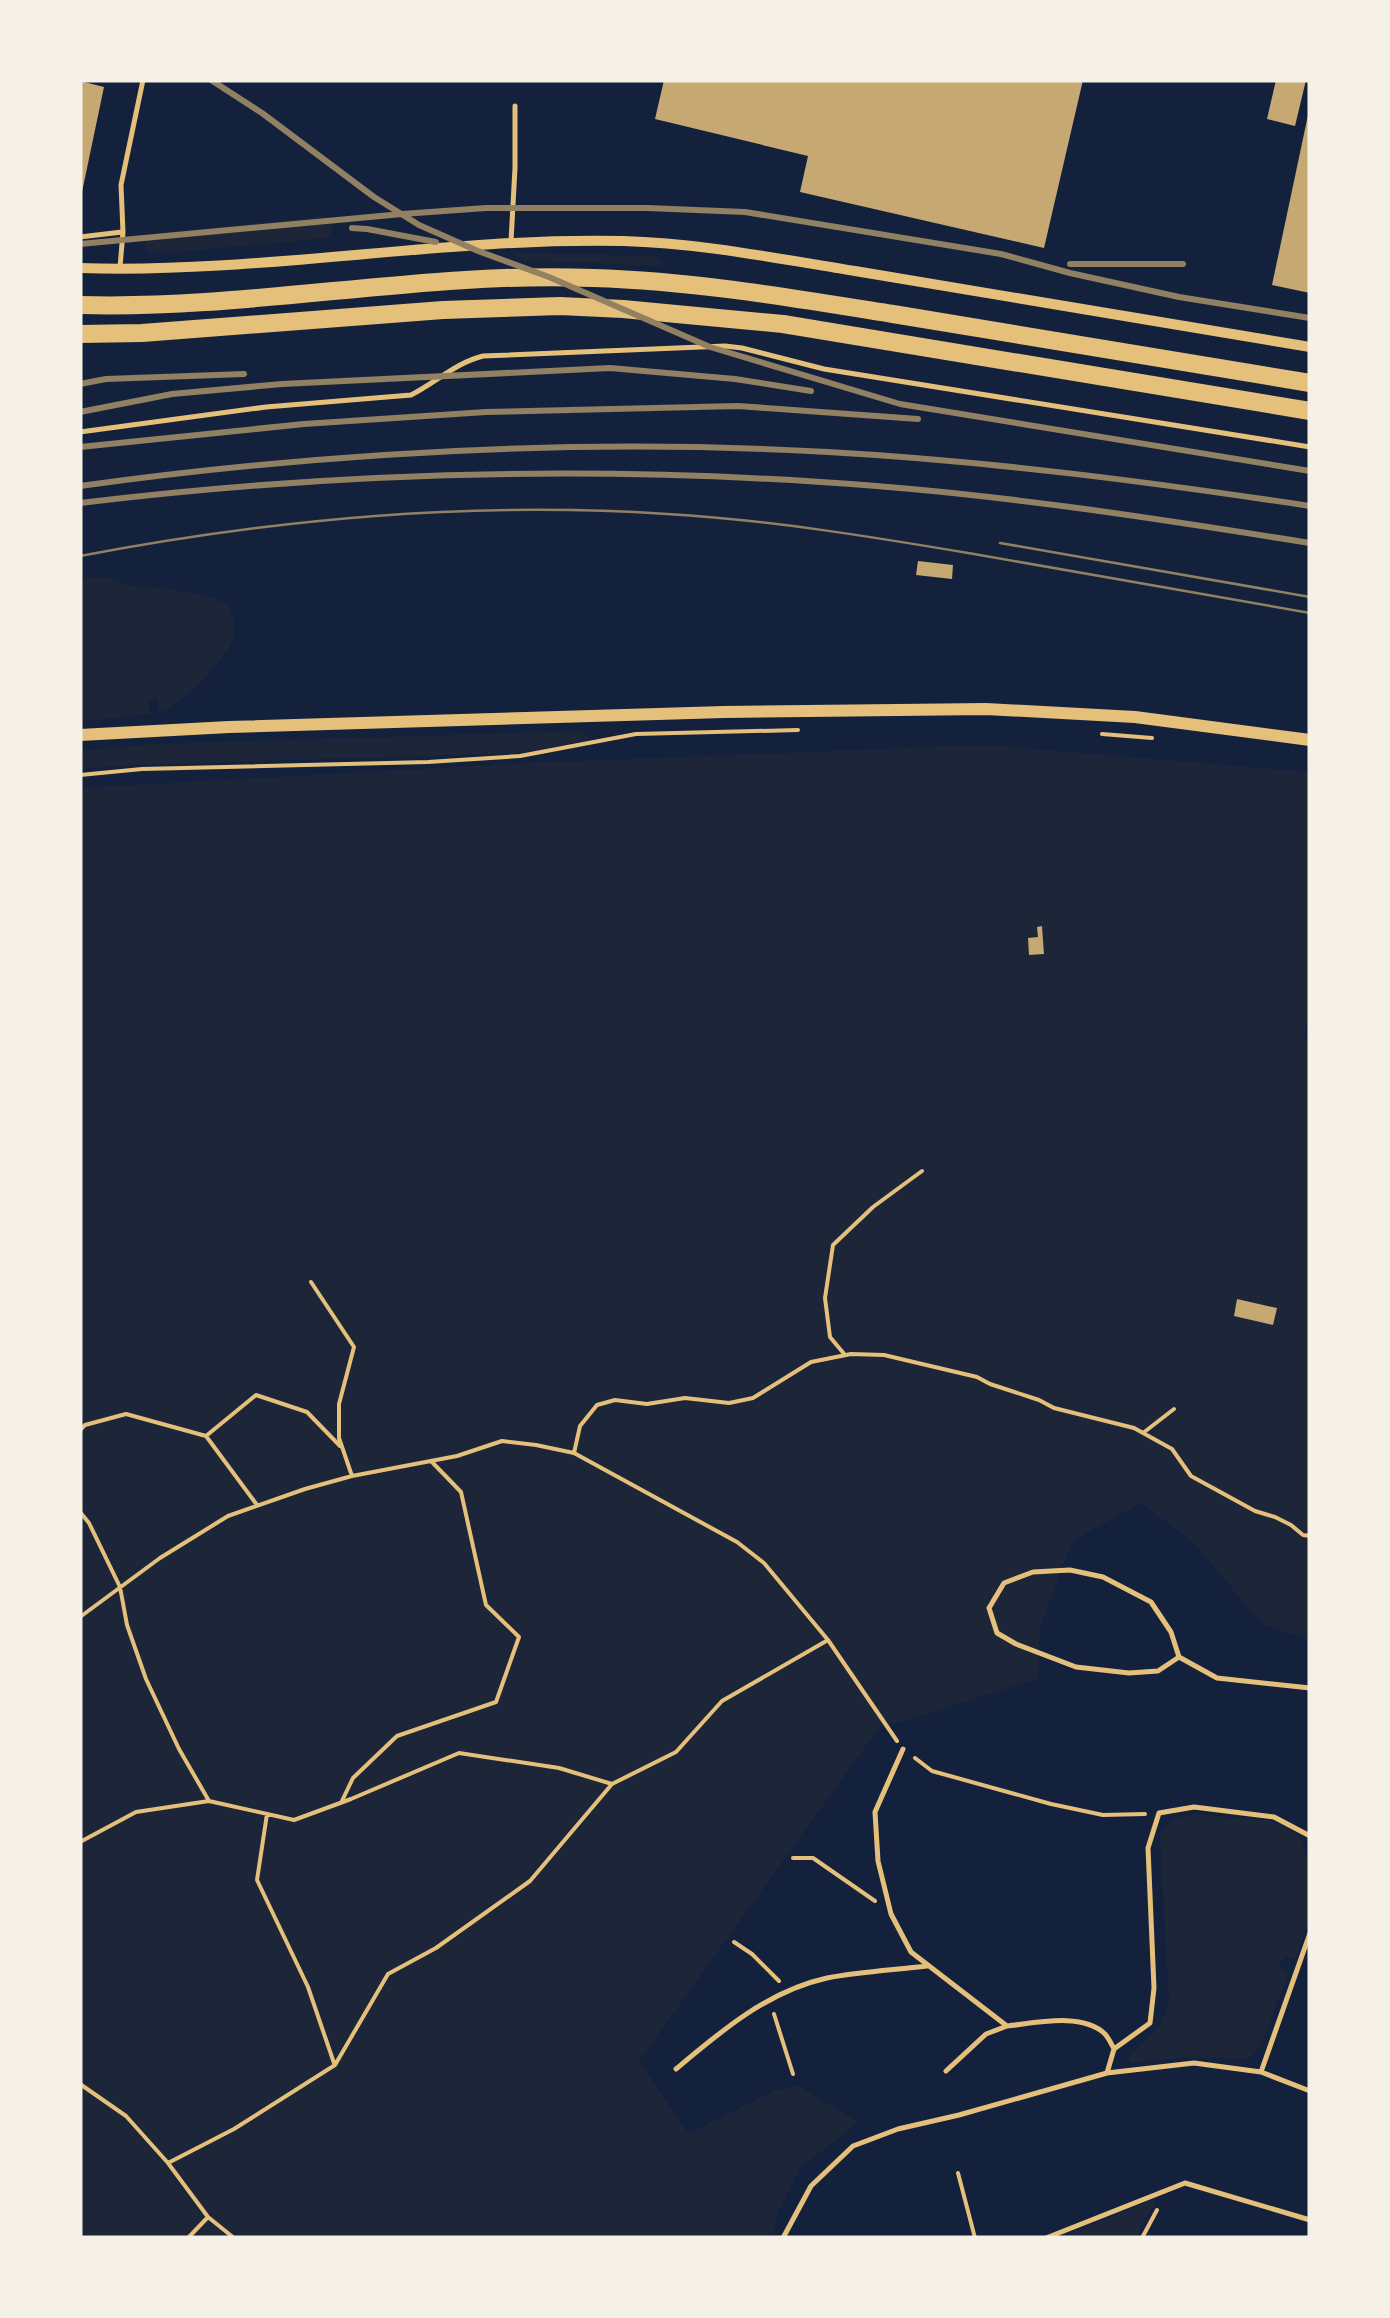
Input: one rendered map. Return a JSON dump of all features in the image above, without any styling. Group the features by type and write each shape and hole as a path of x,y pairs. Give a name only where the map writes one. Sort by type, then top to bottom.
{"highway":[{"path":"80,305 197,302 457,280 549,277 647,281 778,296 1310,383"},
{"path":"80,334 142,334 443,310 560,306 640,310 784,324 1310,411"}],"street":[{"path":"80,268 185,268 511,244 625,241 918,281 1310,347"},
{"path":"80,736 213,728 724,712 986,708 1135,717 1310,740"}],"lane":[{"path":"120,270 121,185 143,80"},
{"path":"511,244 515,106"},
{"path":"80,236 123,232"},
{"path":"80,432 266,407 412,395 467,360 483,356 724,346 824,369 1310,447"},
{"path":"1179,1657 1158,1670 1144,1672 1076,1667 1016,1644 997,1632 990,1608 1004,1583 1034,1572 1070,1570 1103,1578 1151,1602 1171,1632 1179,1657 1217,1678 1310,1688"},
{"path":"902,1748 875,1812 878,1862 891,1914 911,1952 1007,2026"},
{"path":"1106,2073 1114,2049 1150,2023 1154,1988 1148,1848 1159,1813 1194,1806 1274,1817 1310,1836"},
{"path":"1261,2072 1310,1933"},
{"path":"676,2069 726,2028 788,1992 825,1979 927,1966"},
{"path":"946,2070 986,2034 1007,2026 1055,2020 1089,2024 1106,2035 1114,2049"},
{"path":"783,2238 811,2186 853,2146 898,2129 1106,2073 1194,2063 1261,2072 1310,2090"},
{"path":"1046,2238 1184,2184 1309,2220"}],"path":[{"path":"80,774 465,760 520,756 636,734 810,730"},
{"path":"1096,734 1163,739"},
{"path":"846,1355 830,1337 825,1298 833,1245 873,1207 922,1171"},
{"path":"311,1282 354,1347 339,1404 339,1438 352,1476"},
{"path":"574,1453 580,1426 597,1405 615,1400 647,1404 685,1398 729,1403 753,1398 810,1362 846,1355 884,1355 977,1377 1054,1408 1134,1428 1172,1449 1191,1476 1310,1536"},
{"path":"206,1436 256,1395 307,1412 343,1449"},
{"path":"1142,1433 1174,1409"},
{"path":"80,1430 85,1425 126,1414 206,1436 257,1505"},
{"path":"80,1617 160,1558 228,1516 257,1505 352,1476 432,1462 502,1441 574,1453 737,1542 764,1563 828,1640 902,1748 932,1771 1103,1815 1159,1813"},
{"path":"342,1803 352,1778 397,1736 496,1702 519,1637 486,1605 461,1492 432,1462"},
{"path":"80,1512 120,1587 146,1680 209,1802"},
{"path":"168,2163 234,2129 334,2065 388,1974 436,1948 530,1881 612,1784 676,1752 722,1701 828,1640"},
{"path":"80,1842 136,1812 209,1802 294,1820 459,1753 559,1768 612,1784"},
{"path":"267,1814 257,1880 308,1987 334,2065"},
{"path":"793,1858 813,1858 872,1900 889,1904"},
{"path":"734,1942 752,1954 788,1992"},
{"path":"770,2000 792,2074"},
{"path":"80,2084 126,2116 208,2217 234,2238"},
{"path":"958,2172 975,2238"},
{"path":"1142,2238 1163,2191"},
{"path":"188,2238 208,2217"}],"shaded area":[{"path":"332,218 328,238 146,252 146,236 150,234"},
{"path":"514,253 655,256 661,266 525,260"},
{"path":"112,578 133,587 211,597 229,605 234,630 229,647 201,681 167,708 159,711 158,699 149,700 149,712 153,713 80,722 80,580"},
{"path":"581,731 589,740 517,753 80,769 80,751 153,744"},
{"path":"984,745 1310,772 1310,1008 1304,1037 1310,1041 1310,1640 1262,1624 1193,1542 1141,1503 1072,1541 1040,1627 1037,1679 878,1729 639,2061 689,2134 776,2090 798,2086 859,2122 800,2168 776,2216 774,2238 80,2238 80,788 529,763"},
{"path":"1194,1814 1267,1820 1290,1829 1300,1839 1310,1866 1310,1919 1296,1956 1284,1956 1279,1966 1289,1972 1261,2045 1251,2058 1188,2057 1130,2063 1132,2053 1159,2027 1169,2000 1160,1836 1173,1820"},
{"path":"1154,2199 1138,2238 1059,2238"}],"building":[{"path":"664,80 1083,80 1044,248 800,192 808,156 655,119"},
{"path":"1276,80 1306,80 1295,126 1267,119"},
{"path":"80,81 104,87 82,192 80,192"},
{"path":"1310,116 1310,293 1272,285"},
{"path":"918,561 953,565 952,579 916,575"},
{"path":"1042,926 1044,954 1029,955 1028,938 1038,937 1037,927"},
{"path":"1237,1299 1277,1308 1273,1325 1234,1316"}],"tram line":[{"path":"80,556 226,532 372,516 518,510 667,514 860,535 1310,613"},
{"path":"1000,543 1310,597"}],"railway":[{"path":"211,80 419,225 710,347 900,404 1310,471"},
{"path":"80,244 486,208 745,212 1001,254 1179,297 1310,318"},
{"path":"352,228 436,242"},
{"path":"1070,264 1183,264"},
{"path":"80,412 172,394 282,384 610,368 735,379 811,391"},
{"path":"80,384 106,379 244,374"},
{"path":"80,447 304,424 486,412 738,406 918,419"},
{"path":"80,486 266,464 453,451 734,448 1010,467 1310,506"},
{"path":"80,503 357,479 636,474 882,486 1127,515 1310,543"}]}
